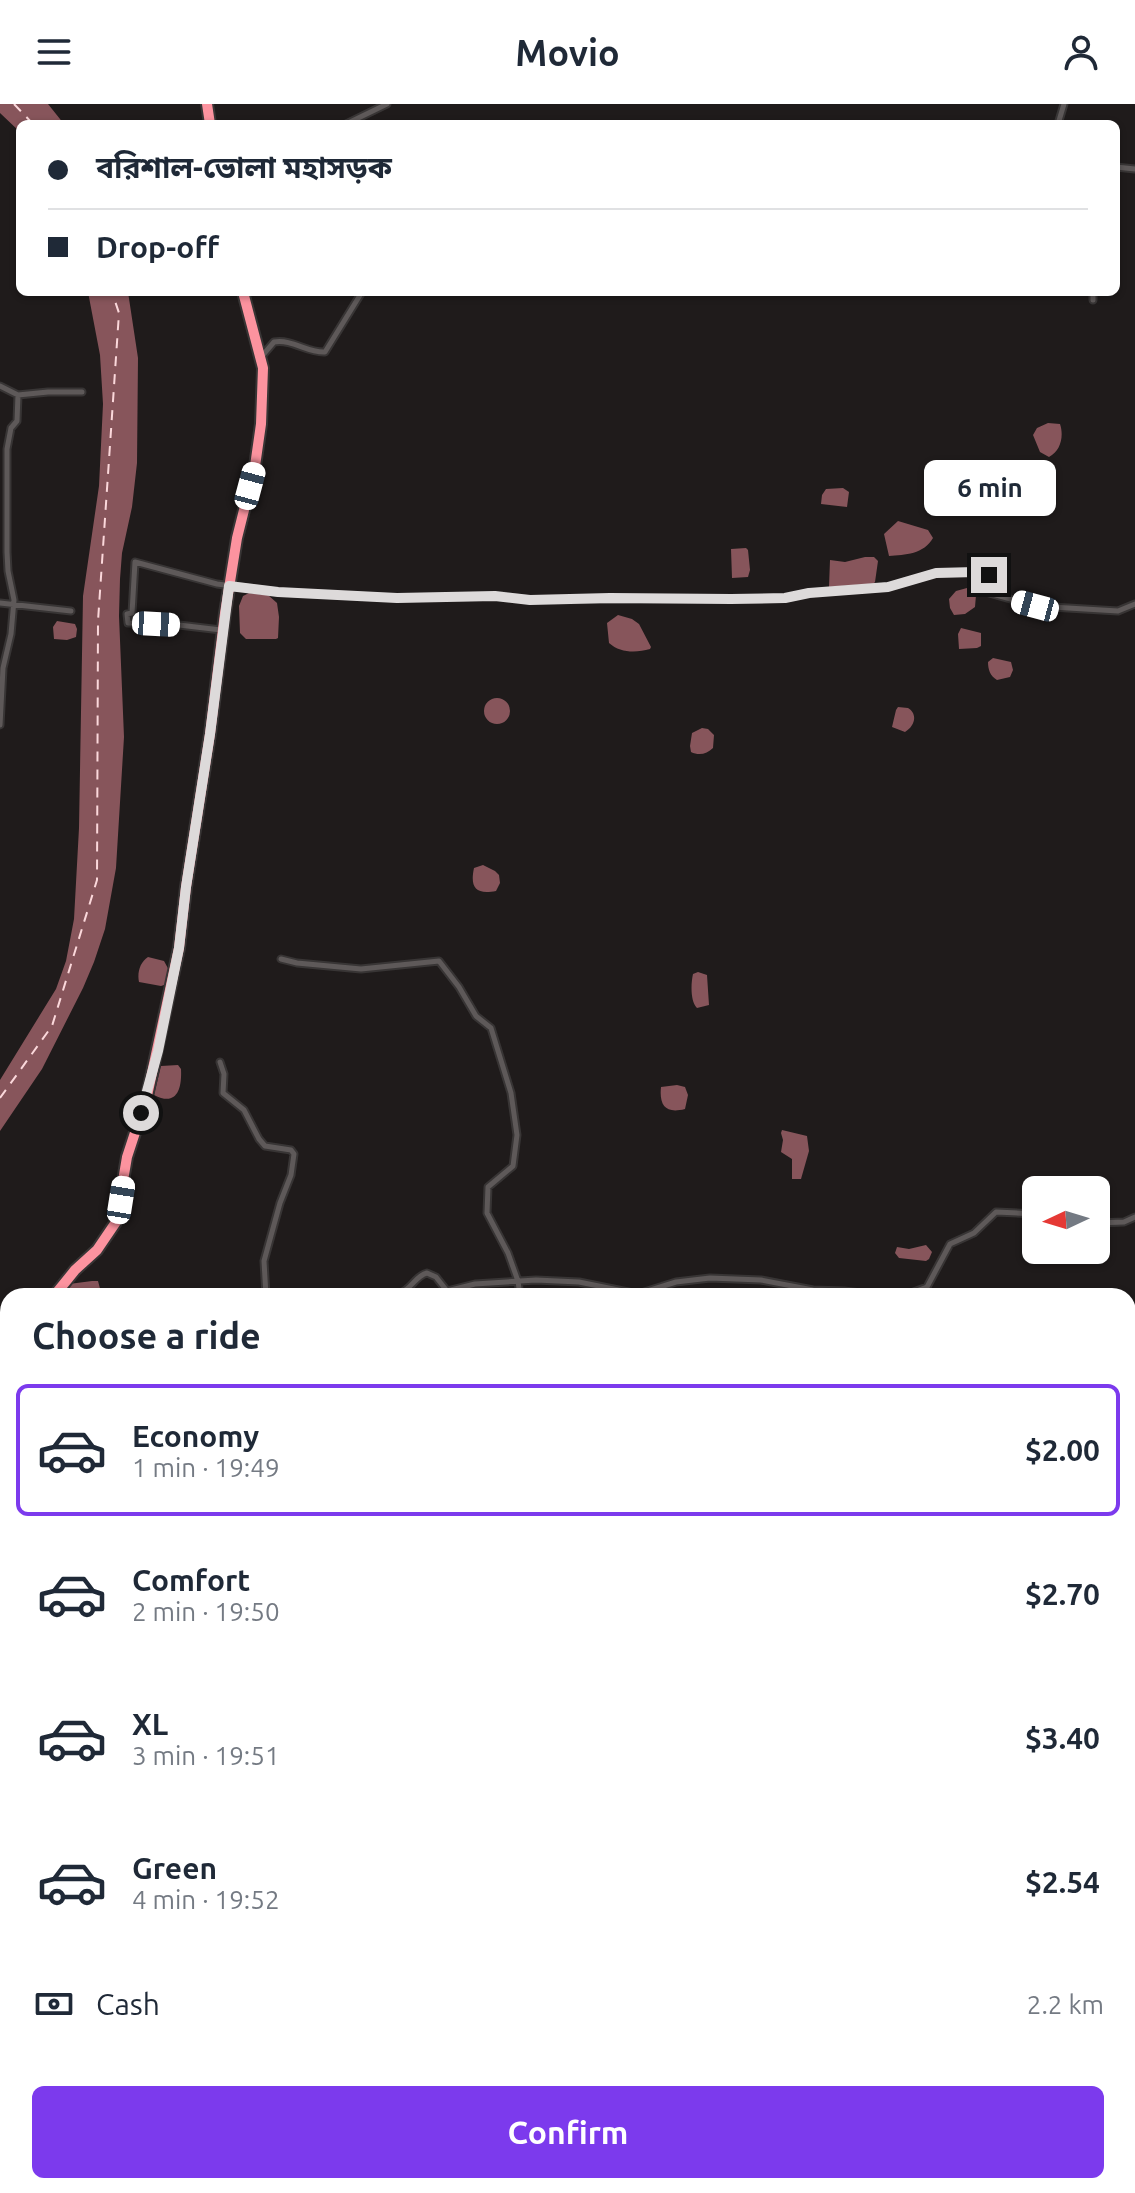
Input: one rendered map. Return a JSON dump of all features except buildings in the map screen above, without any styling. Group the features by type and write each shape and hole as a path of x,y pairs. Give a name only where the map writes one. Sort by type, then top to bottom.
{"highway":[{"path":"60,1288 97,1250 116,1222 127,1157 147,1096 179,948 229,586 259,442 264,379 244,296"}],"street":[{"path":"354,120 387,104"},
{"path":"261,357 269,346 280,340 309,351 325,352 360,296"},
{"path":"0,386 18,395 82,392"},
{"path":"0,725 3,668 11,634 14,594 8,571 6,461 10,432 17,421 18,395"},
{"path":"222,631 128,623 127,614 132,613 135,563 229,586 278,592 397,598 495,596 530,600 785,598 809,593 888,587 936,573 976,572 989,575 989,593 1035,606 1118,611 1135,604"},
{"path":"0,603 71,611"},
{"path":"281,959 361,969 439,961 476,1016 491,1028 511,1093 517,1135 513,1166 488,1187 487,1213 508,1253 519,1288"},
{"path":"220,1062 224,1074 223,1093 244,1110 259,1139 265,1146 291,1150 294,1154 291,1175 264,1261 266,1288"},
{"path":"924,1288 950,1244 974,1233 996,1212 1022,1213"},
{"path":"1110,1222 1124,1222 1135,1217"},
{"path":"408,1288 418,1275 427,1273 436,1277 445,1288"},
{"path":"657,1288 692,1279 731,1278 803,1288"},
{"path":"459,1288 518,1281 579,1282 608,1288"}],"shaded area":[{"path":"0,104 48,104 61,120 16,120 16,128 0,113"},
{"path":"89,296 129,296 138,358 137,463 120,579 124,737 116,868 105,929 83,988 42,1069 0,1131 0,1080 56,989 66,961 74,919 79,828 83,596 99,486 103,404 100,355"},
{"path":"1048,423 1060,424 1062,433 1059,447 1049,457 1040,452 1033,435 1037,428"},
{"path":"843,488 849,492 847,507 821,504 826,489"},
{"path":"898,521 928,530 933,538 919,550 889,556 884,534"},
{"path":"746,548 750,570 748,577 732,578 731,549"},
{"path":"874,557 878,561 875,582 871,587 829,587 830,560 845,562"},
{"path":"967,588 976,595 975,607 965,614 954,615 949,599 956,591"},
{"path":"249,593 268,595 277,603 278,638 246,639 240,633 239,606 243,596"},
{"path":"618,615 639,624 650,649 628,651 609,643 607,623"},
{"path":"57,621 75,624 76,637 54,639 53,627"},
{"path":"961,628 981,633 981,646 959,649 958,634"},
{"path":"993,658 1011,662 1013,670 1010,677 997,680 993,676 988,662"},
{"path":"497,698 506,702 510,711 506,720 497,724 488,720 484,711 488,702"},
{"path":"898,707 908,708 914,717 911,727 905,732 892,727"},
{"path":"702,728 714,735 713,748 703,754 691,752 692,733"},
{"path":"483,865 499,875 500,883 496,891 483,892 474,885 474,868"},
{"path":"148,957 164,961 170,972 167,984 161,986 139,982 140,968"},
{"path":"693,974 707,975 709,1005 697,1008 692,987"},
{"path":"178,1065 181,1076 176,1094 168,1099 154,1095 161,1066"},
{"path":"661,1087 685,1087 688,1095 685,1109 673,1110 663,1104"},
{"path":"782,1130 807,1136 809,1151 801,1179 792,1179 792,1159 781,1152"},
{"path":"926,1245 932,1252 926,1261 899,1258 895,1253 897,1247 909,1249"},
{"path":"98,1281 100,1288 69,1288 69,1284"}],"ferry route":[{"path":"14,104 29,120"},
{"path":"0,1098 52,1026 97,880 98,621 119,313 113,296"}],"route":[{"path":"141,1113 158,1051 179,948 229,586 278,592 397,598 503,596 530,600 681,600 785,598 809,593 888,587 936,573 976,572 989,575"}]}
